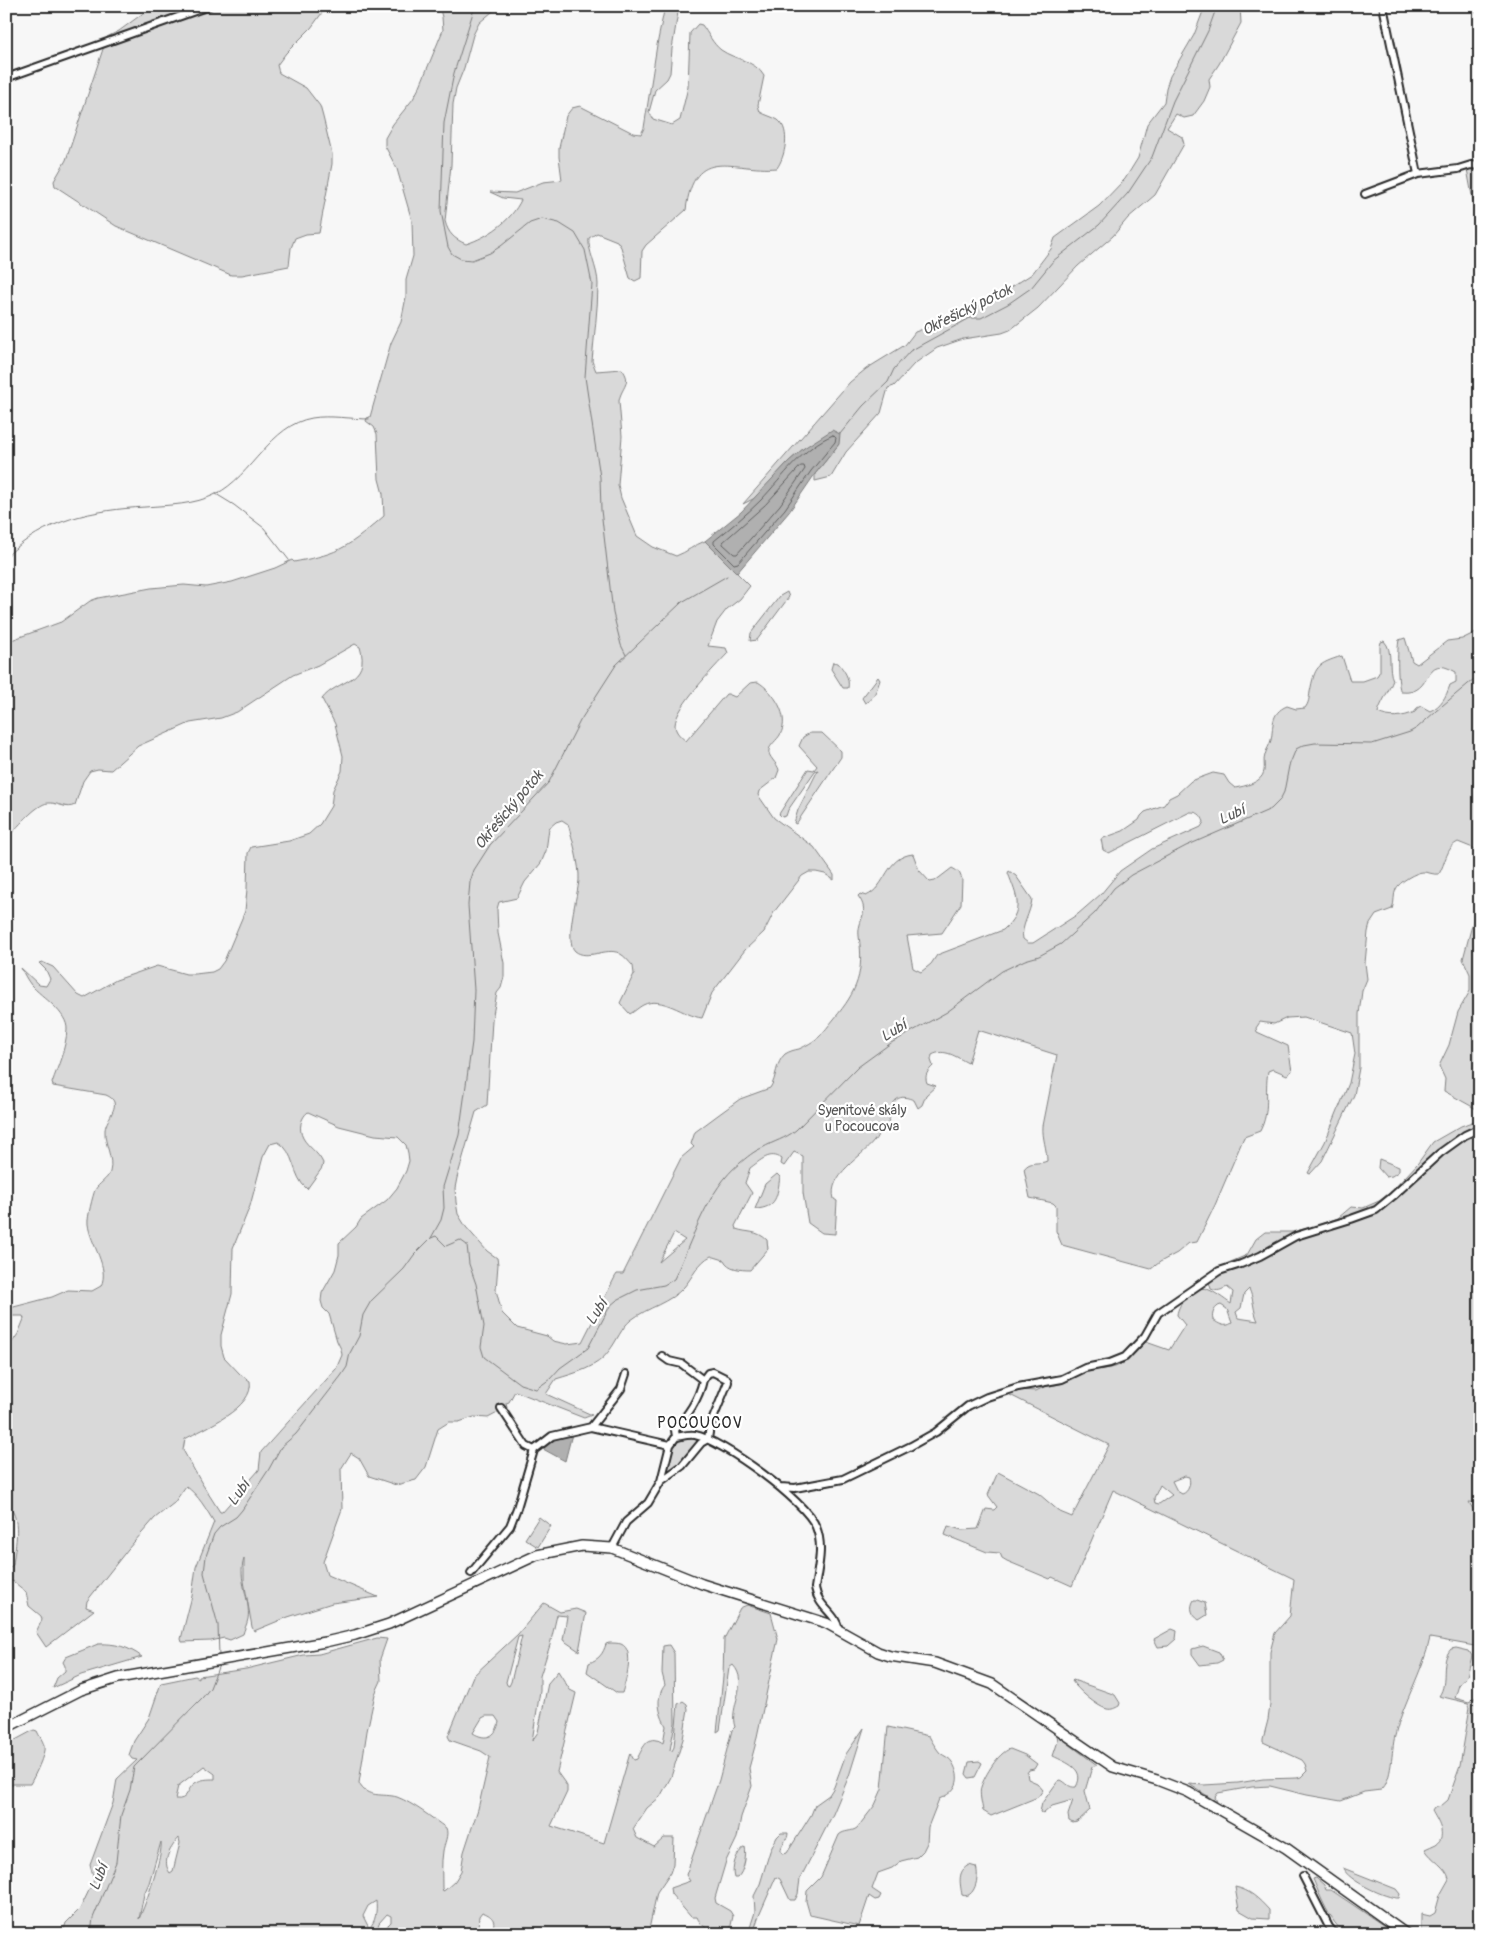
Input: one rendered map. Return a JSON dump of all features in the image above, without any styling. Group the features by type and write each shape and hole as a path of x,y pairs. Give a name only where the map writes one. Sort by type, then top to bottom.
{"main road":[{"path":"6,1728 71,1695 100,1683 137,1674 324,1642 375,1628 459,1592 501,1570 537,1555 582,1546 612,1548 702,1584 816,1620 839,1630 878,1652 890,1656 935,1663 992,1684 1113,1767 1157,1780 1188,1792 1286,1848 1406,1934"}],"street":[{"path":"6,78 208,6"},
{"path":"1383,6 1418,174"},
{"path":"1478,6 1480,10"},
{"path":"1365,194 1418,174 1458,169 1471,164 1480,166"},
{"path":"780,1487 795,1488 843,1478 936,1432 968,1406 987,1397 1018,1387 1062,1379 1085,1368 1110,1364 1125,1357 1145,1336 1158,1313 1219,1271 1248,1261 1296,1236 1351,1220 1376,1210 1440,1153 1465,1135 1480,1128"},
{"path":"662,1356 670,1361 682,1364 703,1380"},
{"path":"676,1437 675,1430 692,1408 703,1380 708,1373 713,1372 728,1379 728,1382 710,1426 708,1439"},
{"path":"591,1427 621,1389 626,1374"},
{"path":"501,1408 526,1446 534,1450"},
{"path":"471,1573 510,1526 534,1450 552,1436 591,1427 670,1445"},
{"path":"612,1548 626,1522 648,1503 662,1481 670,1445 676,1437 692,1434 708,1439 753,1466 780,1487 811,1518 816,1526 820,1541 816,1594 820,1603 837,1621 839,1630"},
{"path":"662,1481 682,1466 701,1443 708,1439"},
{"path":"1303,1876 1329,1927 1335,1934"}],"green space":[{"path":"160,6 327,6 311,28 277,65 279,73 306,88 320,106 332,154 332,164 319,233 306,234 295,238 291,248 289,266 242,275 231,275 116,226 55,186 54,181 66,160 107,37 119,31 142,14"},
{"name":"Syenitové skály u Pocoucova","path":"439,6 499,6 479,23 473,35 464,68 456,88 453,104 451,165 445,221 452,235 466,244 490,233 498,227 517,208 521,200 503,198 490,192 515,193 543,182 562,180 559,148 566,116 572,108 580,106 633,133 641,134 644,128 665,6 679,6 670,73 667,79 655,90 649,112 653,119 672,125 680,120 688,87 690,33 698,24 702,25 718,48 750,63 764,76 758,105 760,112 778,120 782,124 786,137 784,151 777,168 718,165 707,168 697,176 690,189 686,210 646,245 642,251 641,278 635,281 630,278 621,247 617,241 597,233 589,238 598,284 592,361 596,371 622,369 625,374 626,382 619,401 622,436 618,485 621,498 637,536 653,547 676,556 705,541 750,586 717,622 708,646 726,648 728,653 682,708 677,717 676,730 686,741 726,694 735,697 750,683 758,682 764,686 779,705 782,712 783,728 769,750 779,770 776,778 759,791 758,795 774,818 814,847 834,875 834,880 825,874 816,872 809,872 802,876 774,912 764,932 745,950 712,993 702,1018 658,1003 643,1005 630,1014 620,1003 634,974 633,966 619,953 608,952 585,955 575,951 572,946 572,917 579,880 574,844 568,824 562,820 549,828 546,851 541,863 525,882 517,898 499,902 497,909 504,977 501,988 497,993 492,1020 487,1105 476,1112 455,1188 458,1214 466,1227 487,1251 497,1258 496,1290 502,1313 517,1328 547,1336 553,1341 567,1344 582,1342 615,1277 617,1274 623,1274 681,1158 694,1147 691,1144 695,1132 740,1099 770,1088 778,1066 785,1054 802,1048 819,1037 849,999 860,971 861,960 859,930 864,912 862,902 858,896 860,894 866,896 873,892 891,866 904,856 913,854 919,870 930,882 935,881 952,868 959,872 962,879 961,904 942,933 907,936 913,968 921,972 931,964 937,955 1003,930 1010,923 1017,910 1017,903 1009,871 1016,876 1032,899 1022,935 1023,939 1028,943 1033,943 1078,914 1101,894 1120,871 1152,849 1201,827 1204,822 1199,814 1190,812 1109,853 1103,850 1101,839 1123,831 1139,820 1145,812 1164,805 1169,798 1177,794 1191,781 1213,773 1224,775 1235,788 1257,781 1263,775 1264,757 1271,740 1275,716 1287,706 1296,709 1305,708 1309,700 1316,671 1322,664 1342,656 1350,681 1363,681 1377,676 1380,671 1380,646 1381,642 1384,641 1389,650 1390,670 1393,680 1378,713 1392,717 1401,716 1415,712 1421,706 1430,711 1440,704 1450,685 1456,682 1456,672 1445,667 1437,667 1432,670 1419,688 1401,692 1398,667 1399,640 1405,638 1412,661 1417,664 1447,641 1462,639 1480,630 1480,1111 1444,1091 1445,1079 1439,1066 1449,1045 1458,1012 1470,991 1470,974 1463,959 1475,914 1479,853 1478,850 1458,842 1451,847 1439,874 1420,872 1404,881 1396,889 1392,909 1376,915 1370,924 1365,963 1367,979 1362,991 1359,1014 1359,1068 1354,1095 1322,1161 1310,1174 1308,1173 1325,1142 1349,1083 1355,1054 1352,1033 1304,1017 1287,1018 1274,1024 1260,1022 1256,1028 1257,1032 1288,1046 1292,1071 1287,1075 1273,1069 1268,1071 1265,1116 1260,1131 1244,1137 1197,1242 1189,1243 1151,1269 1062,1245 1056,1231 1056,1206 1053,1203 1030,1198 1024,1169 1026,1166 1047,1161 1043,1126 1057,1055 978,1030 968,1063 946,1053 941,1052 932,1055 933,1066 927,1073 926,1080 927,1083 936,1086 926,1095 922,1105 918,1108 914,1100 903,1097 896,1100 888,1122 880,1130 875,1140 840,1174 833,1190 834,1199 837,1201 835,1234 822,1233 808,1223 803,1193 803,1156 794,1152 784,1166 781,1164 782,1159 769,1156 750,1168 745,1183 752,1193 735,1226 736,1229 756,1233 763,1237 767,1240 768,1249 750,1270 732,1267 724,1260 711,1256 706,1259 687,1283 672,1297 631,1320 609,1351 598,1362 585,1369 556,1379 546,1394 592,1415 584,1418 515,1391 509,1402 506,1403 507,1408 488,1418 474,1417 459,1422 449,1422 438,1429 426,1467 416,1480 396,1485 369,1476 359,1458 351,1453 341,1469 342,1509 323,1562 327,1575 378,1597 332,1603 288,1617 254,1631 248,1604 248,1619 243,1634 230,1640 224,1638 211,1641 182,1642 181,1639 192,1596 196,1567 214,1522 198,1498 186,1486 174,1503 155,1518 128,1549 87,1601 86,1607 94,1610 46,1647 36,1632 42,1620 41,1616 29,1606 26,1592 14,1582 6,1579 6,1570 13,1565 17,1532 15,1516 6,1503 6,1351 18,1334 24,1319 23,1316 6,1316 6,1309 52,1297 68,1290 92,1291 101,1286 103,1271 88,1221 95,1190 110,1172 111,1161 105,1130 113,1111 114,1102 106,1095 53,1086 52,1083 65,1043 66,1024 59,1011 31,985 21,968 39,985 46,986 50,979 46,970 39,963 42,962 53,967 78,995 84,998 116,980 157,966 186,974 212,972 218,969 224,961 245,911 248,853 251,847 289,841 309,834 320,824 331,806 333,790 342,771 343,756 335,724 322,699 328,692 357,674 361,668 362,659 360,647 355,644 318,665 293,675 237,712 221,718 190,723 138,746 111,770 98,769 90,771 83,781 75,805 68,807 52,803 43,804 32,812 6,839 6,642 61,622 90,601 98,598 151,588 184,585 206,587 232,582 275,568 292,560 294,562 329,554 352,542 384,516 383,494 379,479 377,434 374,427 366,421 370,417 391,343 401,322 406,297 406,280 413,256 412,221 397,169 385,146 385,138 420,86 443,30","holes":["308,1112 339,1126 375,1135 398,1137 406,1145 408,1153 409,1161 406,1171 397,1188 387,1200 361,1219 356,1227 339,1243 339,1255 335,1270 322,1293 321,1301 323,1308 329,1314 341,1349 342,1355 336,1369 261,1452 259,1470 220,1512 183,1450 185,1439 215,1423 237,1408 245,1400 249,1391 250,1381 240,1374 224,1357 221,1346 221,1335 232,1294 233,1248 250,1206 263,1157 270,1144 278,1142 284,1146 302,1184 307,1189 322,1168 323,1163 301,1135 301,1124 304,1117","674,1233 685,1240 659,1262","244,1559 244,1581 248,1604 243,1582 242,1566"]},
{"path":"1205,6 1240,6 1241,23 1209,79 1210,87 1204,101 1193,116 1184,118 1176,114 1167,128 1182,137 1184,144 1155,195 1128,218 1113,236 1078,266 1038,308 1010,330 963,339 937,348 914,364 894,386 888,388 881,413 846,452 831,477 815,481 815,474 839,444 804,448 788,462 757,497 743,504 850,382 866,369 905,345 915,332 986,303 1032,274 1051,249 1055,238 1099,206 1125,179 1138,158 1147,124 1164,102 1170,76 1194,35"},
{"path":"1480,168 1480,238 1467,169"},
{"path":"787,592 789,597 757,640 750,641 751,633 780,596"},
{"path":"833,662 838,663 844,671 848,681 848,688 843,688 831,669"},
{"path":"878,677 880,680 875,693 865,703 862,698"},
{"path":"810,733 822,733 841,751 841,757 796,824 794,823 798,810 818,770 815,771 788,810 786,816 782,817 779,814 808,769 814,770 817,766 799,746 803,737"},
{"path":"1480,1119 1480,1464 1474,1467 1472,1473 1475,1475 1480,1474 1480,1503 1469,1502 1474,1511 1480,1512 1480,1647 1430,1638 1423,1663 1399,1723 1390,1772 1381,1790 1364,1792 1341,1801 1270,1786 1252,1787 1218,1793 1215,1797 1217,1802 1189,1784 1204,1785 1263,1779 1297,1778 1307,1771 1302,1760 1263,1742 1270,1705 1270,1652 1275,1633 1290,1616 1294,1579 1113,1490 1072,1586 1007,1561 1002,1558 1000,1553 987,1552 945,1535 948,1526 962,1530 978,1529 986,1509 994,1510 997,1507 988,1495 998,1472 1039,1494 1060,1512 1072,1517 1109,1445 1008,1394 1019,1390 1036,1391 1044,1387 1060,1384 1088,1371 1115,1367 1124,1363 1146,1342 1169,1350 1185,1325 1177,1315 1180,1305 1184,1300 1192,1292 1202,1288 1213,1292 1231,1304 1233,1292 1227,1287 1219,1290 1211,1289 1209,1282 1222,1273 1226,1264 1247,1255 1256,1239 1265,1232 1292,1232 1312,1227 1338,1218 1351,1207 1363,1208 1379,1201 1392,1191 1418,1163 1433,1142 1461,1126","holes":["1249,1289 1258,1321 1238,1318 1236,1312 1241,1308 1244,1294","1221,1305 1227,1309 1232,1323 1224,1325 1213,1320 1213,1313","1185,1476 1189,1477 1190,1482 1189,1487 1182,1494 1177,1491 1172,1481","1160,1485 1172,1495 1159,1504 1155,1503 1154,1498"]},
{"path":"1379,1159 1399,1167 1399,1171 1392,1176 1386,1177 1378,1168"},
{"path":"777,1174 780,1177 775,1200 768,1206 755,1209 765,1184"},
{"path":"687,1438 697,1438 695,1449 681,1464 666,1474 672,1447"},
{"path":"539,1517 551,1526 538,1547 525,1539"},
{"path":"1194,1600 1205,1603 1207,1615 1199,1620 1192,1611"},
{"path":"544,1603 560,1612 576,1609 586,1613 579,1651 563,1640 567,1616 557,1615 540,1676 540,1691 532,1741 538,1732 548,1683 558,1671 570,1690 576,1693 557,1772 567,1786 567,1792 551,1826 604,1843 630,1753 634,1760 637,1759 649,1741 657,1740 663,1743 666,1726 661,1716 659,1700 665,1685 662,1673 663,1646 669,1645 674,1653 675,1723 670,1750 672,1751 674,1747 678,1704 683,1701 687,1704 688,1709 683,1739 671,1777 660,1797 647,1808 633,1829 637,1838 654,1847 664,1838 674,1838 673,1864 670,1873 657,1892 648,1934 437,1934 436,1931 435,1934 382,1934 391,1922 391,1916 387,1914 379,1923 376,1934 165,1934 164,1932 161,1934 65,1934 66,1923 80,1909 94,1880 90,1865 113,1803 117,1779 137,1760 132,1759 129,1755 134,1741 149,1718 161,1683 195,1676 199,1678 199,1676 246,1669 304,1655 319,1654 377,1638 387,1639 380,1659 381,1681 375,1694 367,1731 359,1783 366,1791 376,1795 392,1796 403,1800 446,1828 447,1837 442,1865 442,1888 443,1891 445,1890 455,1881 461,1871 464,1852 478,1809 490,1757 481,1751 450,1740 448,1736 473,1676 518,1634","holes":["522,1636 509,1686 506,1682 518,1637","486,1716 495,1716 499,1722 496,1731 490,1736 482,1737 473,1733 482,1718","204,1766 215,1774 215,1779 197,1782 192,1785 183,1798 175,1799 178,1786","179,1838 180,1843 173,1871 170,1873 166,1864 168,1854","161,1842 157,1868 139,1919 144,1894 149,1883","376,1901 376,1916 369,1928 363,1916 368,1906","482,1912 494,1921 491,1930 478,1927 479,1916"]},
{"path":"747,1605 771,1613 778,1639 749,1768 752,1786 741,1817 737,1838 726,1861 715,1898 716,1903 730,1911 733,1916 730,1930 733,1934 728,1934 707,1929 697,1917 691,1917 671,1894 670,1888 690,1881 686,1875 719,1780 732,1730 735,1727 734,1711 739,1679 738,1672 733,1665 729,1668 720,1730 717,1732 723,1677 724,1639 740,1608"},
{"path":"1172,1629 1177,1631 1176,1639 1168,1646 1158,1647 1154,1639"},
{"path":"98,1644 122,1646 142,1657 81,1675 53,1688 57,1678 65,1671 63,1662 66,1657"},
{"path":"606,1644 621,1644 628,1653 628,1667 622,1693 617,1693 587,1672 589,1663 600,1656"},
{"path":"1203,1646 1219,1652 1223,1660 1217,1663 1200,1665 1192,1654 1192,1649"},
{"path":"1456,1648 1469,1651 1472,1656 1467,1676 1459,1685 1455,1698 1469,1702 1480,1694 1480,1934 1424,1934 1421,1932 1421,1914 1430,1916 1435,1913 1440,1895 1449,1879 1442,1867 1425,1849 1436,1844 1441,1837 1440,1828 1432,1811 1448,1800 1460,1766 1470,1707 1468,1703 1439,1696 1443,1685 1447,1654 1451,1649"},
{"path":"1073,1680 1115,1695 1120,1703 1119,1706 1113,1709 1103,1708 1078,1688"},
{"path":"888,1727 929,1736 940,1753 952,1762 957,1774 956,1785 950,1793 939,1799 928,1827 927,1843 923,1851 917,1857 901,1861 892,1868 878,1873 872,1889 881,1895 879,1899 875,1900 869,1896 859,1926 810,1915 806,1901 807,1891 821,1877 839,1835 857,1828 875,1805 882,1789"},
{"path":"864,1728 849,1776 833,1814 800,1879 798,1894 795,1900 790,1900 780,1879 776,1877 753,1934 748,1934 755,1912 754,1896 777,1837 781,1833 788,1833 781,1849 781,1852 784,1854 787,1853 811,1815 815,1805 829,1795 834,1787 846,1754"},
{"path":"34,1730 37,1731 44,1746 39,1765 30,1784 12,1784 6,1793 6,1745"},
{"path":"1057,1735 1097,1765 1092,1767 1085,1791 1090,1810 1077,1822 1073,1823 1069,1821 1068,1815 1073,1800 1052,1806 1043,1814 1040,1812 1042,1803 1058,1781 1061,1780 1070,1786 1076,1787 1078,1781 1079,1776 1074,1767 1053,1756 1058,1741"},
{"path":"1010,1749 1025,1755 1037,1764 1034,1769 1029,1770 1027,1773 1028,1779 1037,1783 1043,1790 1038,1797 991,1816 983,1811 980,1796 981,1787 997,1760 1005,1751"},
{"path":"979,1761 982,1763 975,1777 969,1778 966,1774 969,1762"},
{"path":"745,1847 743,1868 737,1878 734,1878 735,1861"},
{"path":"969,1865 976,1867 977,1876 973,1891 966,1896 962,1895 960,1882 961,1874"},
{"path":"1343,1868 1396,1889 1400,1894 1399,1898 1368,1888 1352,1878"},
{"path":"1316,1878 1324,1885 1326,1890 1331,1890 1396,1934 1345,1934 1334,1922 1326,1908 1313,1879"},
{"path":"1235,1887 1250,1893 1262,1902 1269,1910 1269,1919 1253,1918 1239,1910"}],"water":[{"path":"832,430 840,434 839,444 815,474 789,512 737,573 705,541 741,512 788,462 804,448"},
{"path":"572,1434 565,1461 543,1449 545,1445 559,1436"}],"waterway":[{"path":"475,6 454,73 444,123 441,211 448,247 452,254 461,259 472,260 490,253 530,223 542,219 559,223 575,233 585,250 592,284 585,377 600,477 601,510 613,613 621,645 626,655"},
{"name":"Okřešický potok","path":"840,434 863,406 888,382 894,369 910,351 970,318 981,318 1008,304 1031,288 1053,261 1099,225 1128,193 1152,157 1173,101 1208,31 1217,6"},
{"path":"6,557 21,544 37,534 53,525 71,519 126,508 172,505 208,498 229,486 273,440 284,430 297,423 319,417 369,419"},
{"path":"216,494 264,528 289,560"},
{"name":"Okřešický potok","path":"431,1238 441,1220 444,1208 443,1187 459,1135 472,1042 474,990 468,905 470,882 474,870 490,845 549,782 580,721 616,665 682,602 727,576"},
{"name":"Lubí","path":"219,1656 218,1625 204,1573 206,1556 214,1534 242,1510 281,1447 296,1434 341,1376 347,1367 350,1353 359,1336 363,1315 371,1301 404,1269 414,1255 431,1238 436,1236 446,1246 460,1240 467,1245 469,1264 476,1284 484,1326 481,1347 484,1357 520,1384 536,1389 550,1379 560,1368 588,1348 610,1306 617,1300 637,1290 664,1285 674,1279 701,1217 729,1174 753,1153 788,1136 796,1130 858,1067 891,1043 947,1012 1002,971 1025,960 1039,956 1061,944 1095,913 1114,888 1131,875 1186,846 1271,809 1280,800 1284,792 1289,766 1296,749 1315,743 1372,744 1410,732 1480,674"},
{"name":"Lubí","path":"91,1934 93,1918 116,1862 121,1815 130,1790 134,1767 203,1697 210,1688 219,1665"}],"district":[{"name":"POCOUCOV","path":"700,1423"}]}
